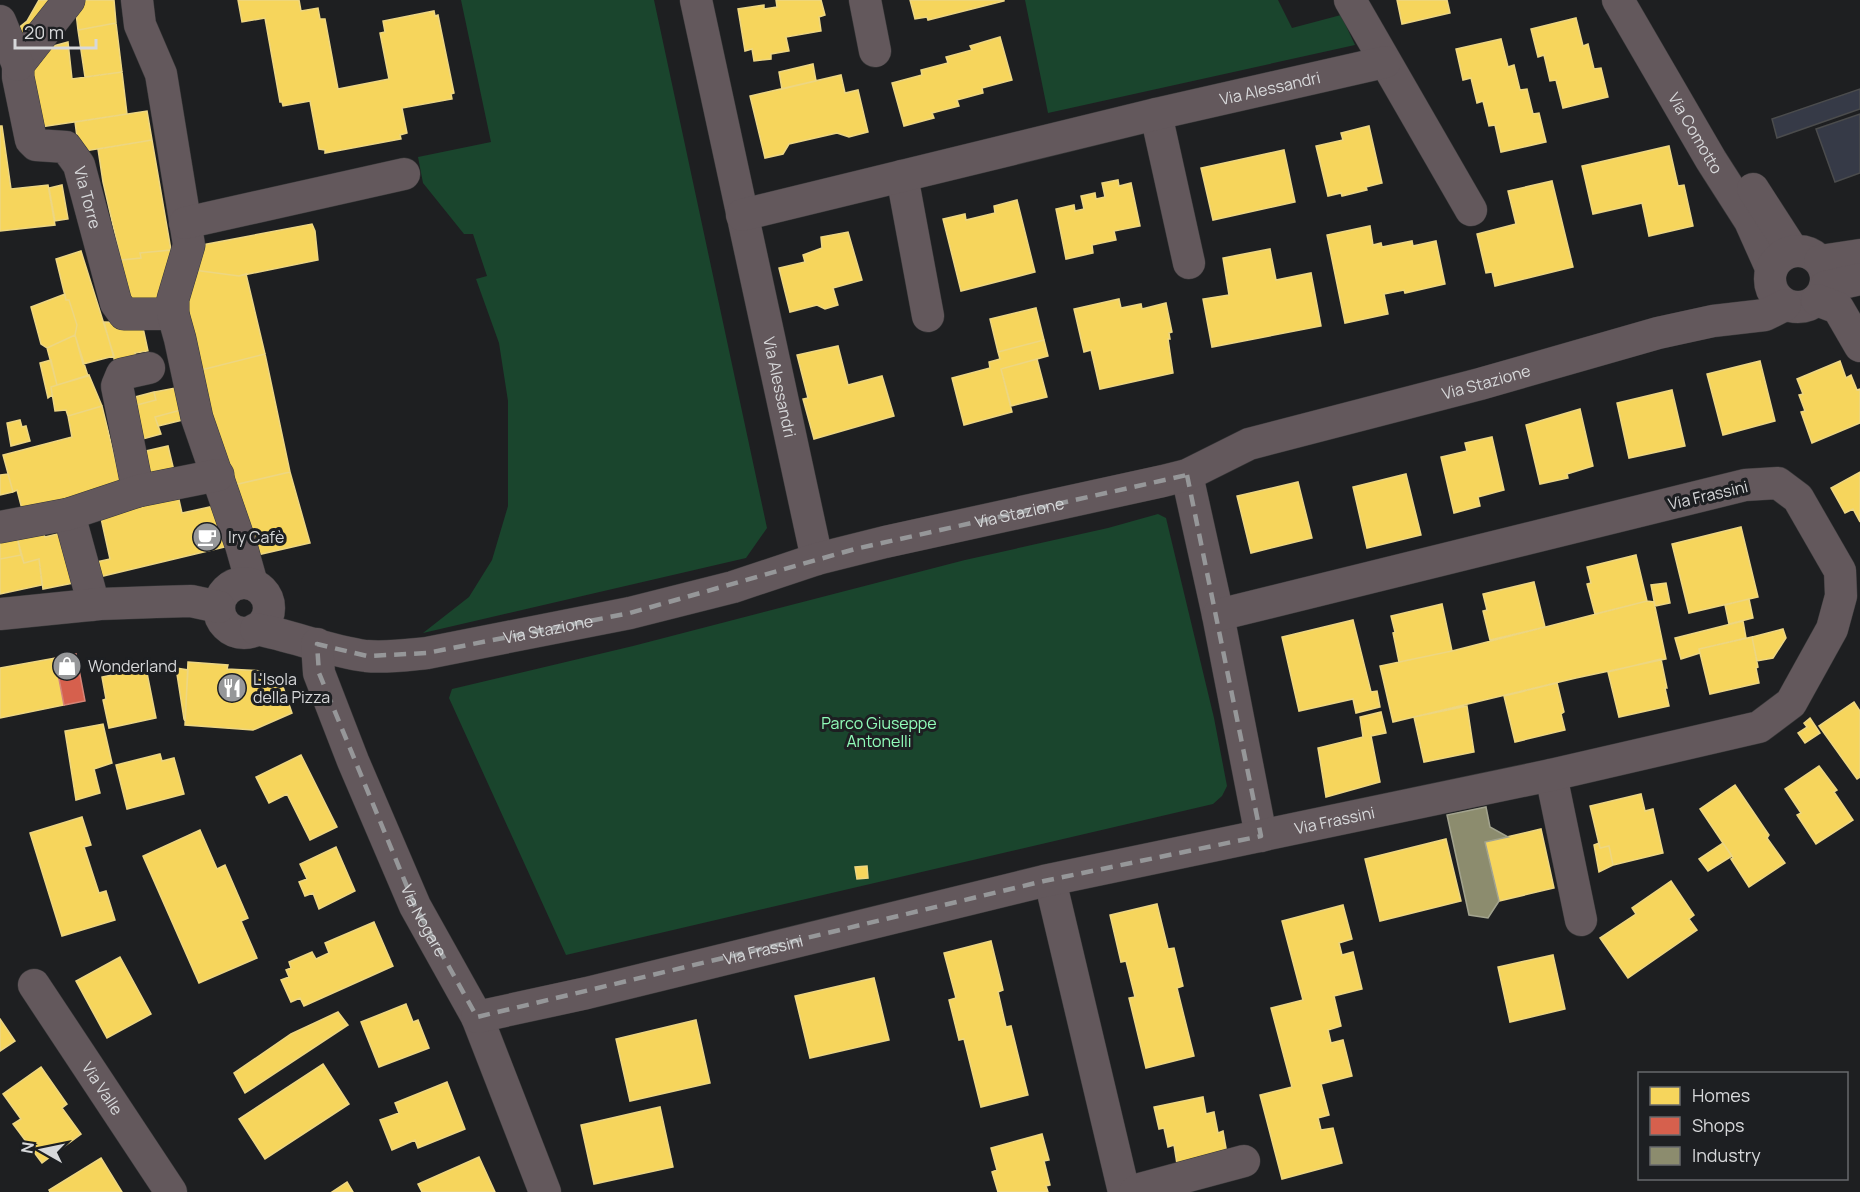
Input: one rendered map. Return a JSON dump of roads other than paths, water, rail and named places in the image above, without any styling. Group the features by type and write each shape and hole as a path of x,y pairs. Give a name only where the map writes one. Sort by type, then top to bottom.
{"street":[{"path":"18,65 69,0"},
{"path":"136,0 140,26 161,74 189,245 173,299 172,314 180,339 196,418 241,545 235,602"},
{"name":"Via Alessandri","path":"696,0 817,559"},
{"path":"865,0 875,51"},
{"path":"1350,0 1471,210"},
{"name":"Via Comotto","path":"1617,0 1711,160 1750,221 1797,280"},
{"name":"Via Comotto","path":"1639,0 1741,170 1797,280"},
{"name":"Via Torre","path":"0,21 18,65 18,77 31,140 36,145 66,147 79,165 116,303 124,314 172,314"},
{"name":"Via Alessandri","path":"742,214 1156,114 1385,62"},
{"path":"1156,114 1189,263"},
{"path":"185,223 404,174"},
{"path":"902,176 928,316"},
{"path":"1797,280 1860,255"},
{"path":"1797,280 1860,279"},
{"path":"1797,280 1838,308 1860,346"},
{"name":"Via Stazione","path":"0,614 91,605 235,602 285,635 317,645 367,656 399,657 427,653 630,613 733,587 817,559 885,542 1187,475 1249,444 1480,384 1658,333 1713,321 1754,290 1797,280"},
{"path":"138,492 117,387 122,375 149,368"},
{"path":"0,527 69,514 138,492 218,475"},
{"path":"1187,475 1218,615 1261,836"},
{"name":"Via Frassini","path":"477,1017 587,993 1050,880 1551,775 1759,727 1791,703 1832,629 1841,596 1840,571 1798,498 1778,483 1745,484 1218,615"},
{"path":"69,514 90,591 91,605"},
{"name":"Via Nogare","path":"317,645 319,673 353,761 415,906 477,1017 545,1192"},
{"path":"1551,775 1581,920"},
{"path":"1050,880 1124,1192"},
{"name":"Via Valle","path":"33,985 171,1192"},
{"path":"1135,1192 1140,1188 1244,1161"}],"place":[{"name":"Iry Cafè","path":"207,537"},
{"name":"Wonderland","path":"67,666"},
{"name":"L'Isola della Pizza","path":"232,688"}],"park label":[{"name":"Parco Giuseppe Antonelli","path":"879,732"}]}
